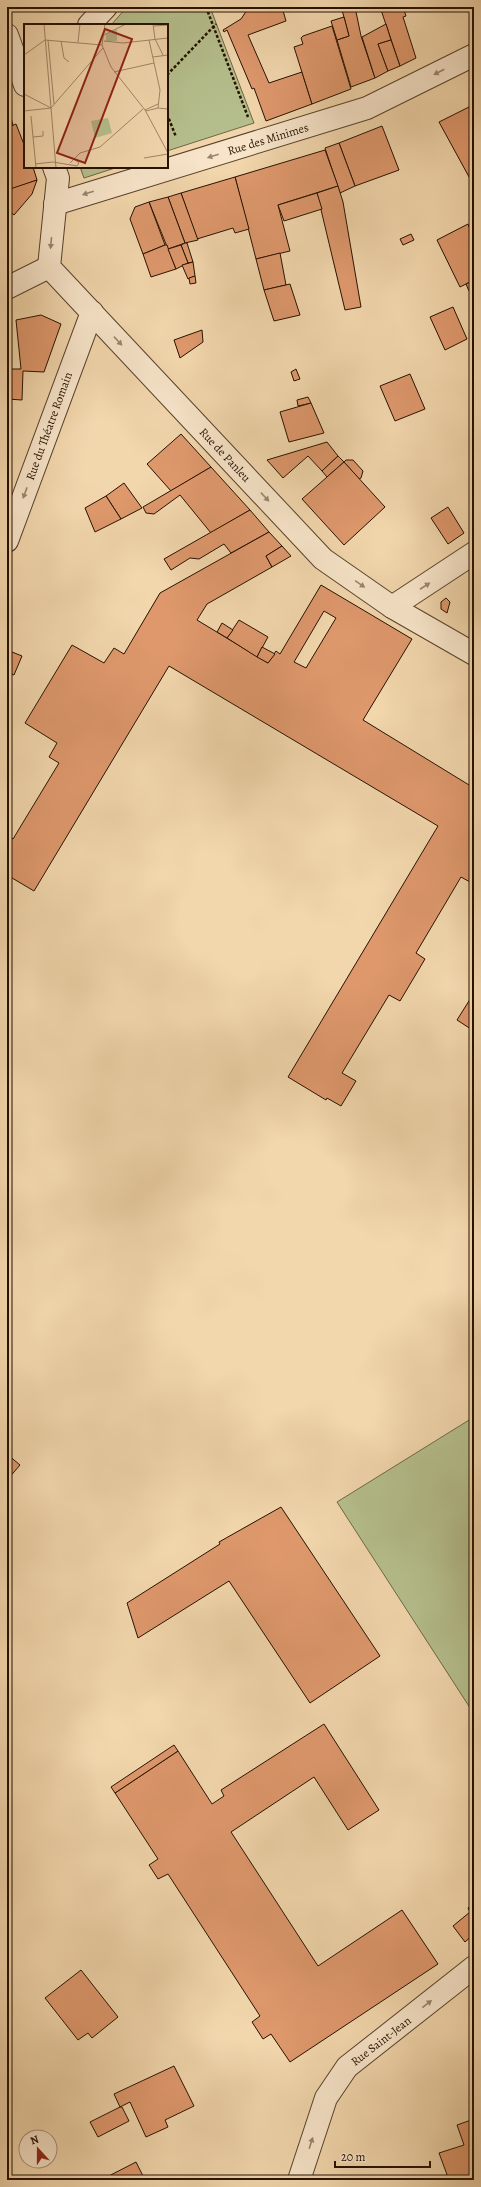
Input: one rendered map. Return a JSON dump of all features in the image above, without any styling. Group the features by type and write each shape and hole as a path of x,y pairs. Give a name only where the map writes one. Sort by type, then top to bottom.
{"street":[{"path":"90,24 106,7"},
{"path":"7,35 24,82"},
{"name":"Rue des Minimes","path":"55,204 367,108 474,55"},
{"path":"7,288 49,267 58,178 54,168"},
{"name":"Rue de Panleu","path":"49,267 323,559 392,607 474,654"},
{"name":"Rue du Théatre Romain","path":"7,541 92,312"},
{"path":"392,607 474,553"},
{"name":"Rue Saint-Jean","path":"299,2180 326,2098 347,2067 474,1967"}],"path":[{"path":"206,7 258,142"},
{"path":"168,74 216,24"}],"green space":[{"path":"127,7 210,7 254,123 168,151 168,24 112,24"},
{"path":"80,168 115,168 84,178"},
{"path":"474,1417 474,1714 337,1502"}],"building":[{"path":"257,7 282,7 286,21 248,35 269,83 302,72 312,104 266,121 254,88 252,89 227,30 224,32 223,30 241,19 247,10"},
{"path":"355,7 361,36 375,78 351,87 337,40 349,36 342,10"},
{"path":"380,7 403,7 406,16 403,17 416,58 400,66"},
{"path":"344,17 349,36 337,40 331,21"},
{"path":"386,24 391,40 378,44 388,71 375,78 362,37"},
{"path":"332,26 351,89 312,104 294,47 303,44 301,38 303,36"},
{"path":"391,40 400,66 388,71 378,44"},
{"path":"474,104 474,116 469,107"},
{"path":"469,107 474,116 474,186 439,122"},
{"path":"9,111 13,125 7,128 7,112"},
{"path":"16,124 24,144 24,168 33,168 37,180 7,191 7,128"},
{"path":"382,126 399,170 355,186 339,143"},
{"path":"339,143 355,186 340,193 325,148"},
{"path":"325,150 338,186 278,205 290,251 256,259 235,177"},
{"path":"235,177 249,229 235,233 233,228 197,239 181,193"},
{"path":"37,180 32,194 14,215 7,209 7,190"},
{"path":"338,186 343,202 361,307 345,310 317,193"},
{"path":"181,193 198,240 185,243 168,197"},
{"path":"317,193 322,209 284,221 278,205"},
{"path":"168,197 185,243 168,249 149,202"},
{"path":"149,202 165,245 143,254 130,219 135,207"},
{"path":"468,224 469,227 474,225 474,280 460,287 437,240"},
{"path":"411,234 414,240 403,245 400,239"},
{"path":"187,243 193,262 188,263 181,245"},
{"path":"167,245 176,269 151,277 143,254"},
{"path":"181,245 188,263 176,269 168,249"},
{"path":"280,253 286,285 264,290 256,259"},
{"path":"193,262 195,276 188,279 182,265"},
{"path":"195,276 196,283 190,284 189,278"},
{"path":"474,280 474,291 469,291 466,284"},
{"path":"290,284 300,315 274,321 264,290"},
{"path":"453,307 467,339 445,350 430,317"},
{"path":"41,315 61,324 44,372 23,371 22,400 7,399 7,369 21,369 16,320"},
{"path":"202,330 203,342 180,358 174,340"},
{"path":"296,369 300,379 294,381 291,372"},
{"path":"410,374 425,409 395,421 380,386"},
{"path":"308,397 311,403 298,406 297,400"},
{"path":"311,403 324,433 289,442 280,412"},
{"path":"181,434 211,467 171,491 147,464"},
{"path":"327,442 338,456 322,471 308,456 283,478 267,460"},
{"path":"338,456 344,462 327,477 322,471"},
{"path":"346,460 353,460 363,471 361,478 359,479 344,462"},
{"path":"344,462 385,507 344,545 302,499"},
{"path":"211,467 250,510 211,533 180,495 154,514 146,513 143,507"},
{"path":"124,483 142,508 121,519 106,496"},
{"path":"106,496 121,519 95,532 85,508"},
{"path":"448,507 464,533 448,544 431,518"},
{"path":"250,510 269,532 231,553 224,544 199,559 190,558 171,570 164,559"},
{"path":"269,532 282,546 266,556 272,567 207,604 197,620 268,663 276,651 280,654 321,585 412,639 363,720 474,788 474,876 470,882 461,877 416,953 425,959 400,1001 389,995 342,1073 356,1081 341,1106 327,1098 326,1100 288,1077 438,826 169,666 34,891 7,875 7,835 13,839 59,763 49,757 57,743 25,723 72,645 104,663 114,648 124,654 160,593","holes":["324,611 336,618 306,668 294,662"]},
{"path":"282,546 291,556 272,567 266,556"},
{"path":"446,598 450,602 447,613 441,609 441,602"},
{"path":"239,620 268,637 257,657 227,638"},
{"path":"222,623 233,630 227,638 217,632"},
{"path":"262,647 275,654 268,663 257,657"},
{"path":"7,650 22,656 14,675 7,672"},
{"path":"474,993 474,1031 457,1020"},
{"path":"7,1454 20,1465 8,1479 7,1478"},
{"path":"281,1507 380,1656 310,1703 229,1581 138,1638 127,1603 220,1544 219,1542"},
{"path":"324,1724 379,1810 348,1830 314,1777 231,1832 318,1966 402,1910 438,1964 290,2062 271,2034 263,2039 252,2022 260,2016 168,1874 158,1879 149,1865 158,1859 115,1793 178,1751 212,1804 224,1796 221,1790"},
{"path":"174,1745 178,1751 115,1793 111,1787"},
{"path":"474,1903 474,1934 465,1942 453,1926 470,1912 468,1908"},
{"path":"81,1970 118,2017 92,2038 88,2033 78,2040 45,1998"},
{"path":"174,2066 194,2106 165,2120 168,2127 146,2137 130,2102 120,2107 114,2094"},
{"path":"122,2107 129,2121 98,2137 90,2122"},
{"path":"474,2119 474,2159 470,2160 474,2176 462,2180 449,2180 439,2153 464,2145 457,2125"},
{"path":"136,2162 145,2180 101,2180"}]}
